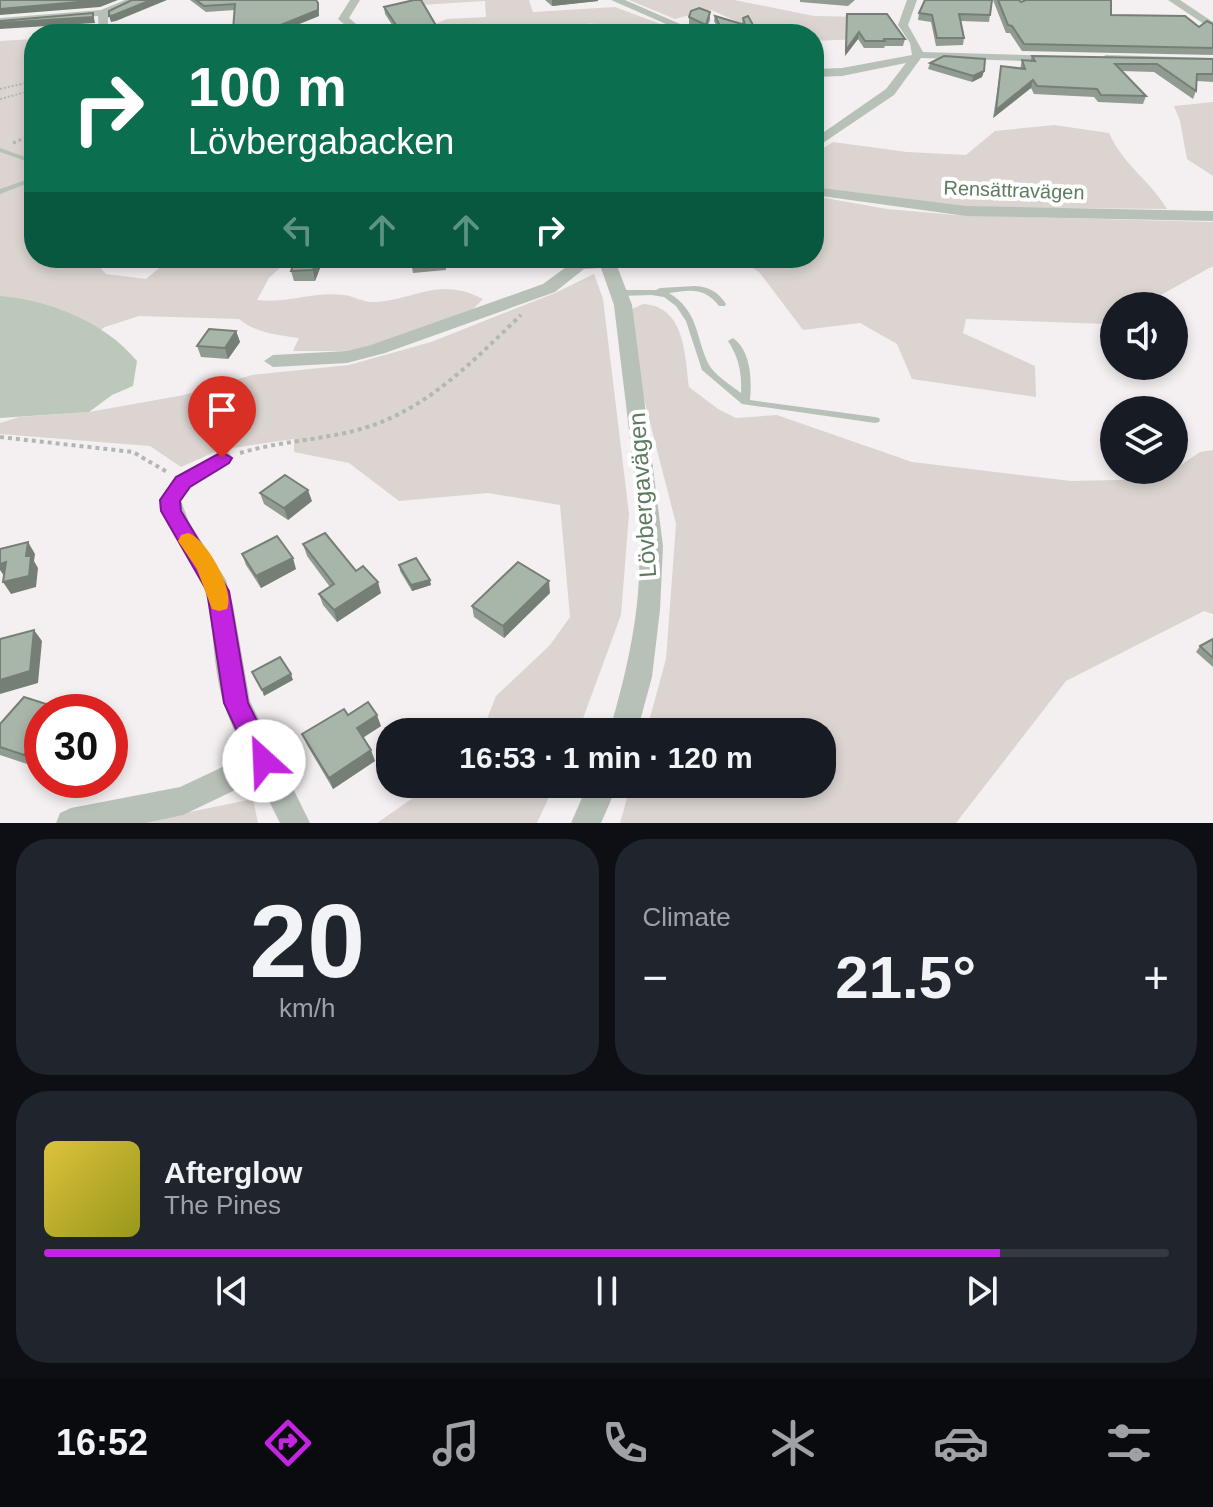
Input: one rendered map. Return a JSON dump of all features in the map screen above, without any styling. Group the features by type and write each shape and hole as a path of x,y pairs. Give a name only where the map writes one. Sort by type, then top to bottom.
{"street":[{"path":"350,24 343,19 355,0"},
{"path":"616,0 674,24"},
{"path":"824,138 890,92 916,57 915,43 903,25 912,0"},
{"path":"1173,0 1213,27"},
{"path":"0,21 103,13 127,1"},
{"path":"1191,11 1213,11"},
{"path":"103,13 103,24"},
{"path":"824,73 916,57 1066,59"},
{"path":"1097,58 1213,61"},
{"name":"Rensättravägen","path":"824,192 966,211 1213,216"},
{"path":"273,361 357,355 549,288 575,268"},
{"name":"Lövbergavägen","path":"610,268 620,293 651,546 648,610 639,677 627,718"},
{"path":"222,458 183,482 170,500 171,511 218,591 236,703 287,801 295,823"},
{"path":"71,823 183,801 264,761"},
{"path":"586,823 597,798"}],"lane":[{"path":"0,150 24,158"},
{"path":"0,192 24,183"},
{"path":"620,293 706,288 714,291 722,304"},
{"path":"651,292 667,295 679,304 700,345 705,368 745,402 875,420"},
{"path":"733,341 744,357 747,381 745,402"}],"path":[{"path":"0,89 24,83"},
{"path":"0,99 24,93"},
{"path":"222,458 364,428 420,405 446,386 549,288"},
{"path":"0,437 133,452 183,482"}],"shaded area":[{"path":"411,0 529,0 533,12 615,7 660,24 435,24 447,19 486,17 485,1 404,6"},
{"path":"629,0 734,0 814,16 865,17 861,39 824,41 824,24 742,24 711,10 675,19"},
{"path":"24,40 24,268 101,268 106,274 146,279 159,268 280,268 269,278 257,300 333,294 374,302 441,289 467,292 483,299 473,309 392,340 349,351 293,351 299,338 260,330 239,319 139,316 105,327 46,371 0,367 0,41"},
{"path":"1213,102 1213,176 1187,159 1174,106"},
{"path":"1054,125 1109,133 1122,155 1167,209 966,207 824,188 824,148 833,142 907,152 966,155 995,131"},
{"path":"824,198 887,209 956,215 1213,222 1213,266 1166,292 1100,292 1100,324 966,319 963,333 1035,366 1036,397 912,379 897,344 860,323 803,330 753,268 824,268"},
{"path":"594,274 603,299 629,514 621,615 583,718 487,718 496,696 550,645 570,617 560,505 488,493 399,501 349,463 294,452 294,439 219,450 181,467 150,446 0,434 0,423 19,417 89,412 184,395 252,375 349,365 431,342 555,293"},
{"path":"0,296 38,302 93,324 137,361 133,386 112,395 89,412 0,418"},
{"path":"643,304 667,313 675,323 684,347 689,387 718,409 736,418 777,415 912,462 1071,481 1100,480 1100,484 1188,484 1188,460 1200,452 1213,450 1213,614 1204,611 1066,681 956,823 620,823 627,798 836,798 836,718 650,718 666,659 676,524 642,391 632,309"},
{"path":"413,798 549,798 537,823 377,823"},
{"path":"253,799 258,823 136,823"}],"building":[{"path":"0,0 101,0 0,9"},
{"path":"132,0 151,0 109,16 109,11"},
{"path":"196,0 316,0 318,10 283,24 233,24 235,4 204,6"},
{"path":"421,0 435,24 395,24 384,7"},
{"path":"925,0 992,0 990,15 959,14 964,38 937,38 932,15 919,13"},
{"path":"998,0 1111,0 1111,15 1185,16 1199,27 1207,21 1213,24 1213,48 1024,44 1012,26 1008,25"},
{"path":"699,8 710,12 706,24 689,17 691,11"},
{"path":"93,13 93,17 0,23 0,21"},
{"path":"847,14 887,14 905,39 865,41 859,32 846,50"},
{"path":"715,16 742,24 719,24"},
{"path":"748,16 752,24 745,24 743,18"},
{"path":"944,56 985,59 984,71 973,76 930,63"},
{"path":"1032,56 1213,59 1213,74 1197,74 1196,91 1157,64 1115,64 1146,96 1101,95 1097,89 1037,86 1033,80 996,110 1001,66 1025,69 1022,60 1035,61"},
{"path":"292,268 314,268 313,270 291,271"},
{"path":"209,329 236,331 225,348 197,346"},
{"path":"285,475 308,490 284,508 260,493"},
{"path":"325,533 356,571 363,566 378,582 334,610 319,594 334,584 303,544"},
{"path":"277,536 293,558 256,576 242,554"},
{"path":"28,542 26,556 31,556 29,576 3,582 6,562 0,564 0,549"},
{"path":"416,558 430,580 411,585 399,565"},
{"path":"518,562 549,581 503,626 472,606"},
{"path":"34,630 30,671 0,680 0,639"},
{"path":"1213,639 1213,658 1200,646"},
{"path":"280,657 291,674 262,690 252,672"},
{"path":"24,697 24,755 0,747 0,724"},
{"path":"368,702 377,715 357,728 371,750 329,778 302,734 344,709 348,715"}],"slow traffic":[{"path":"188,541 205,565 218,591 219,602"}],"route":[{"path":"222,458 183,482 170,500 171,511 218,591 236,703 264,761"}]}
